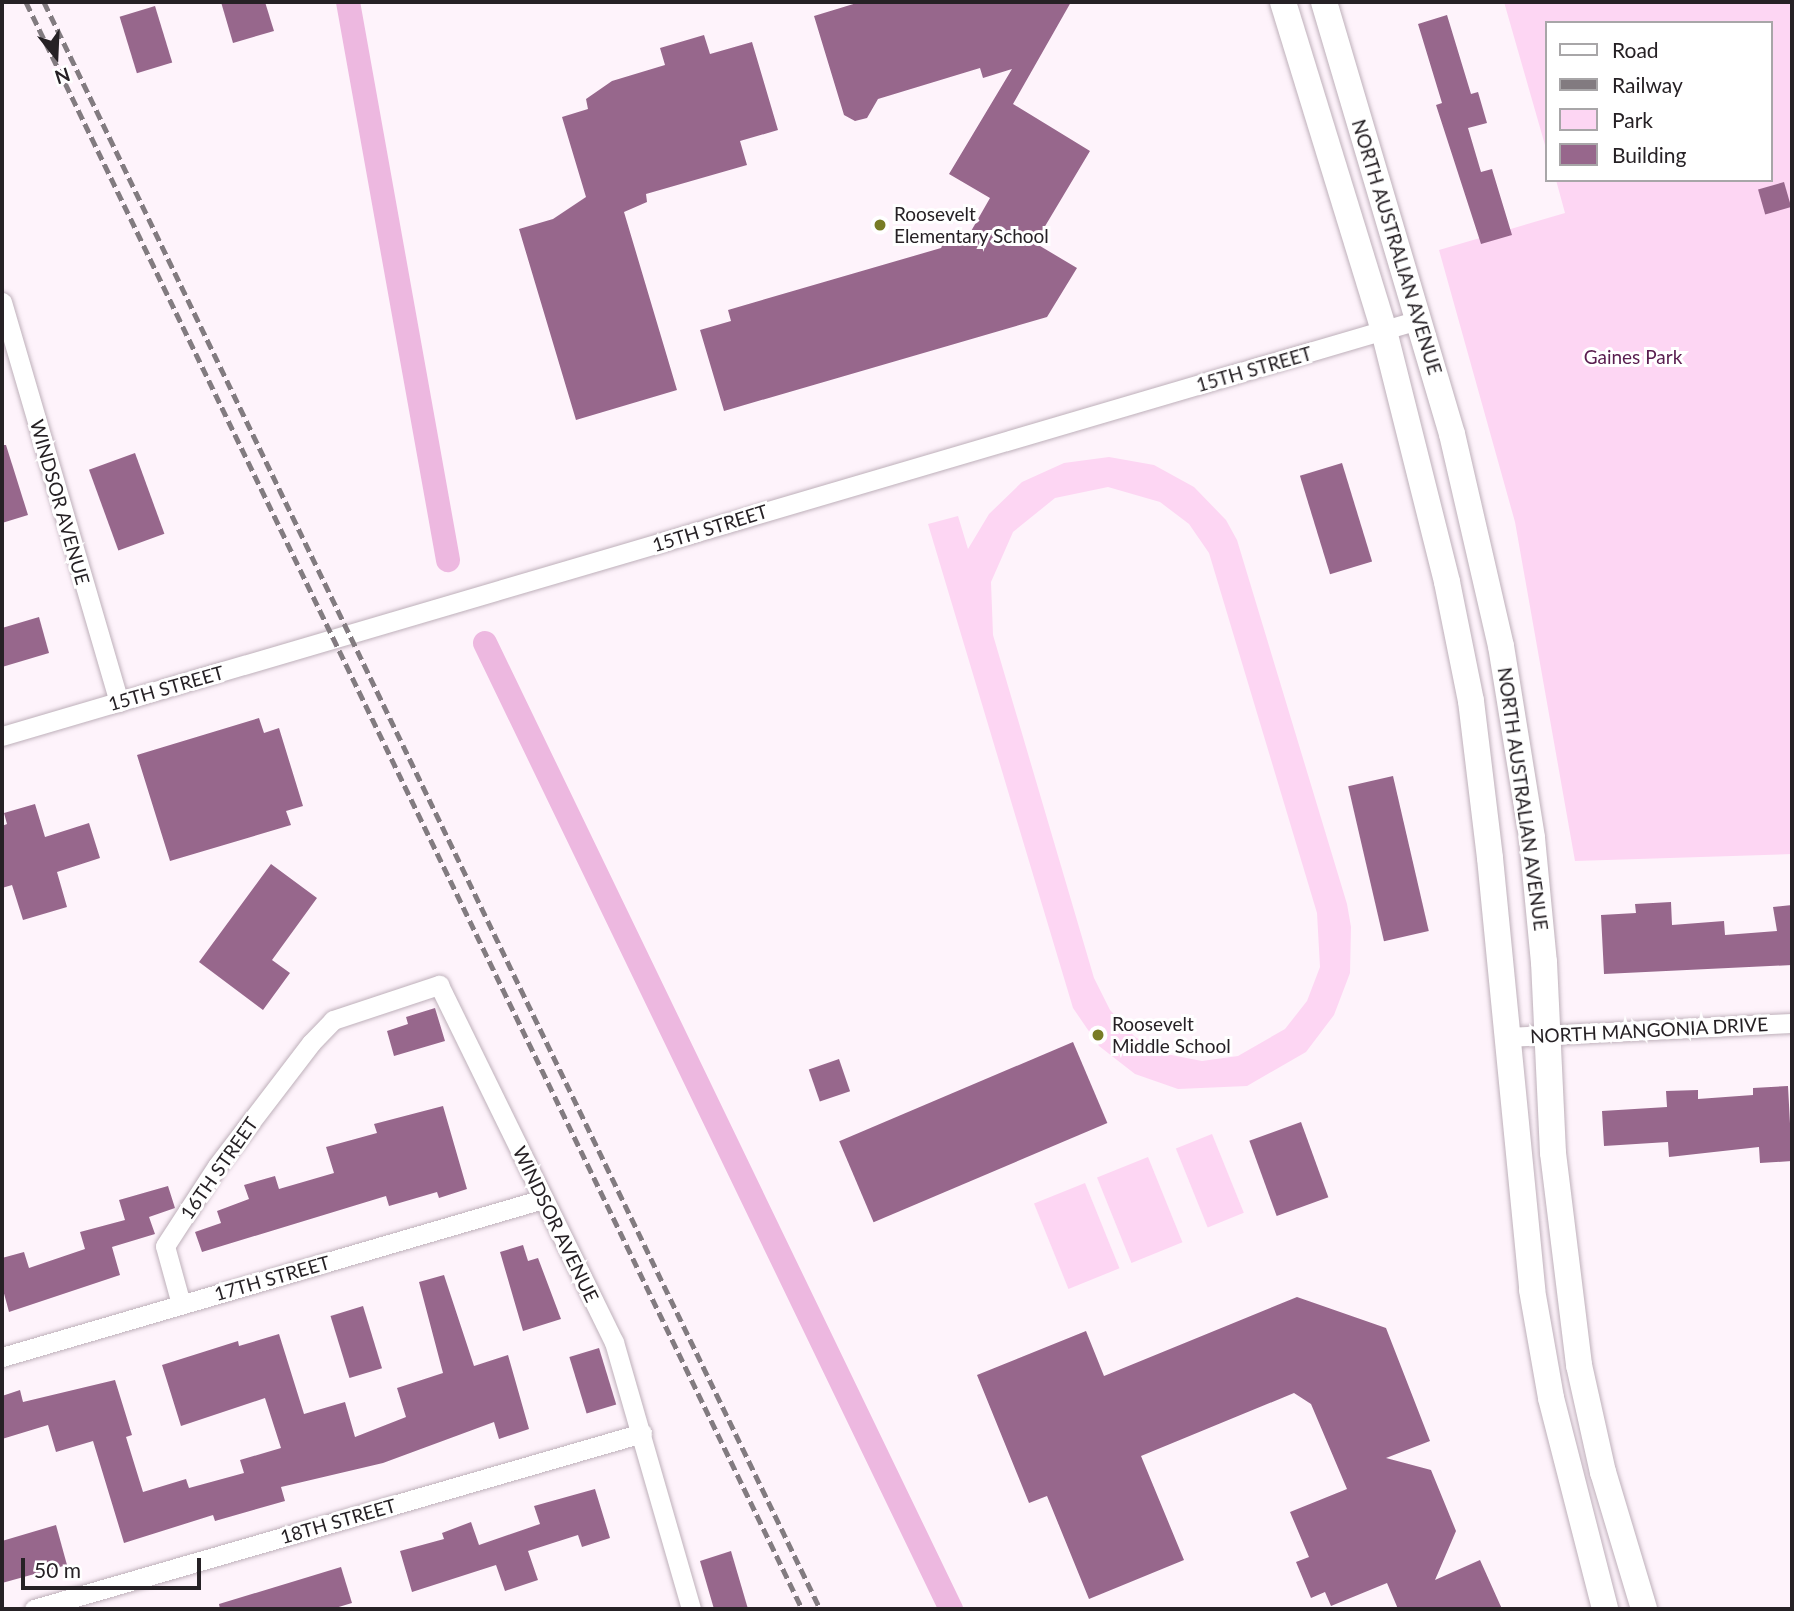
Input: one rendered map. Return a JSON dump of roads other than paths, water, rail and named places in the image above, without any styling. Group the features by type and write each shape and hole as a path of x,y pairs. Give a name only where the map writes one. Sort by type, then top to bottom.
{"main road":[{"name":"NORTH AUSTRALIAN AVENUE","path":"1283,2 1384,331 1441,555 1471,701 1532,1290 1551,1398 1605,1609"},
{"name":"NORTH AUSTRALIAN AVENUE","path":"1324,2 1418,320 1474,524 1511,693 1532,838 1548,1036 1553,1153 1579,1365 1603,1472 1644,1609"}],"street":[{"name":"WINDSOR AVENUE","path":"2,302 9,356 119,702"},
{"name":"15TH STREET","path":"2,736 1418,320"},
{"name":"WINDSOR AVENUE","path":"310,1043 333,1020 439,985 614,1342 691,1609"},
{"name":"NORTH MANGONIA DRIVE","path":"1506,1037 1792,1023"},
{"name":"16TH STREET","path":"181,1304 165,1246 217,1166 310,1043"},
{"name":"17TH STREET","path":"2,1357 543,1199"},
{"name":"18TH STREET","path":"34,1609 642,1433"}],"waterway":[{"path":"348,2 448,560"},
{"path":"485,643 951,1609"}],"railway":[{"path":"26,2 802,1609"},
{"path":"44,2 820,1609"}],"place":[{"name":"Roosevelt Elementary School","path":"880,225"},
{"name":"Roosevelt Middle School","path":"1098,1035"}],"park label":[{"name":"Gaines Park","path":"1633,357"}]}
